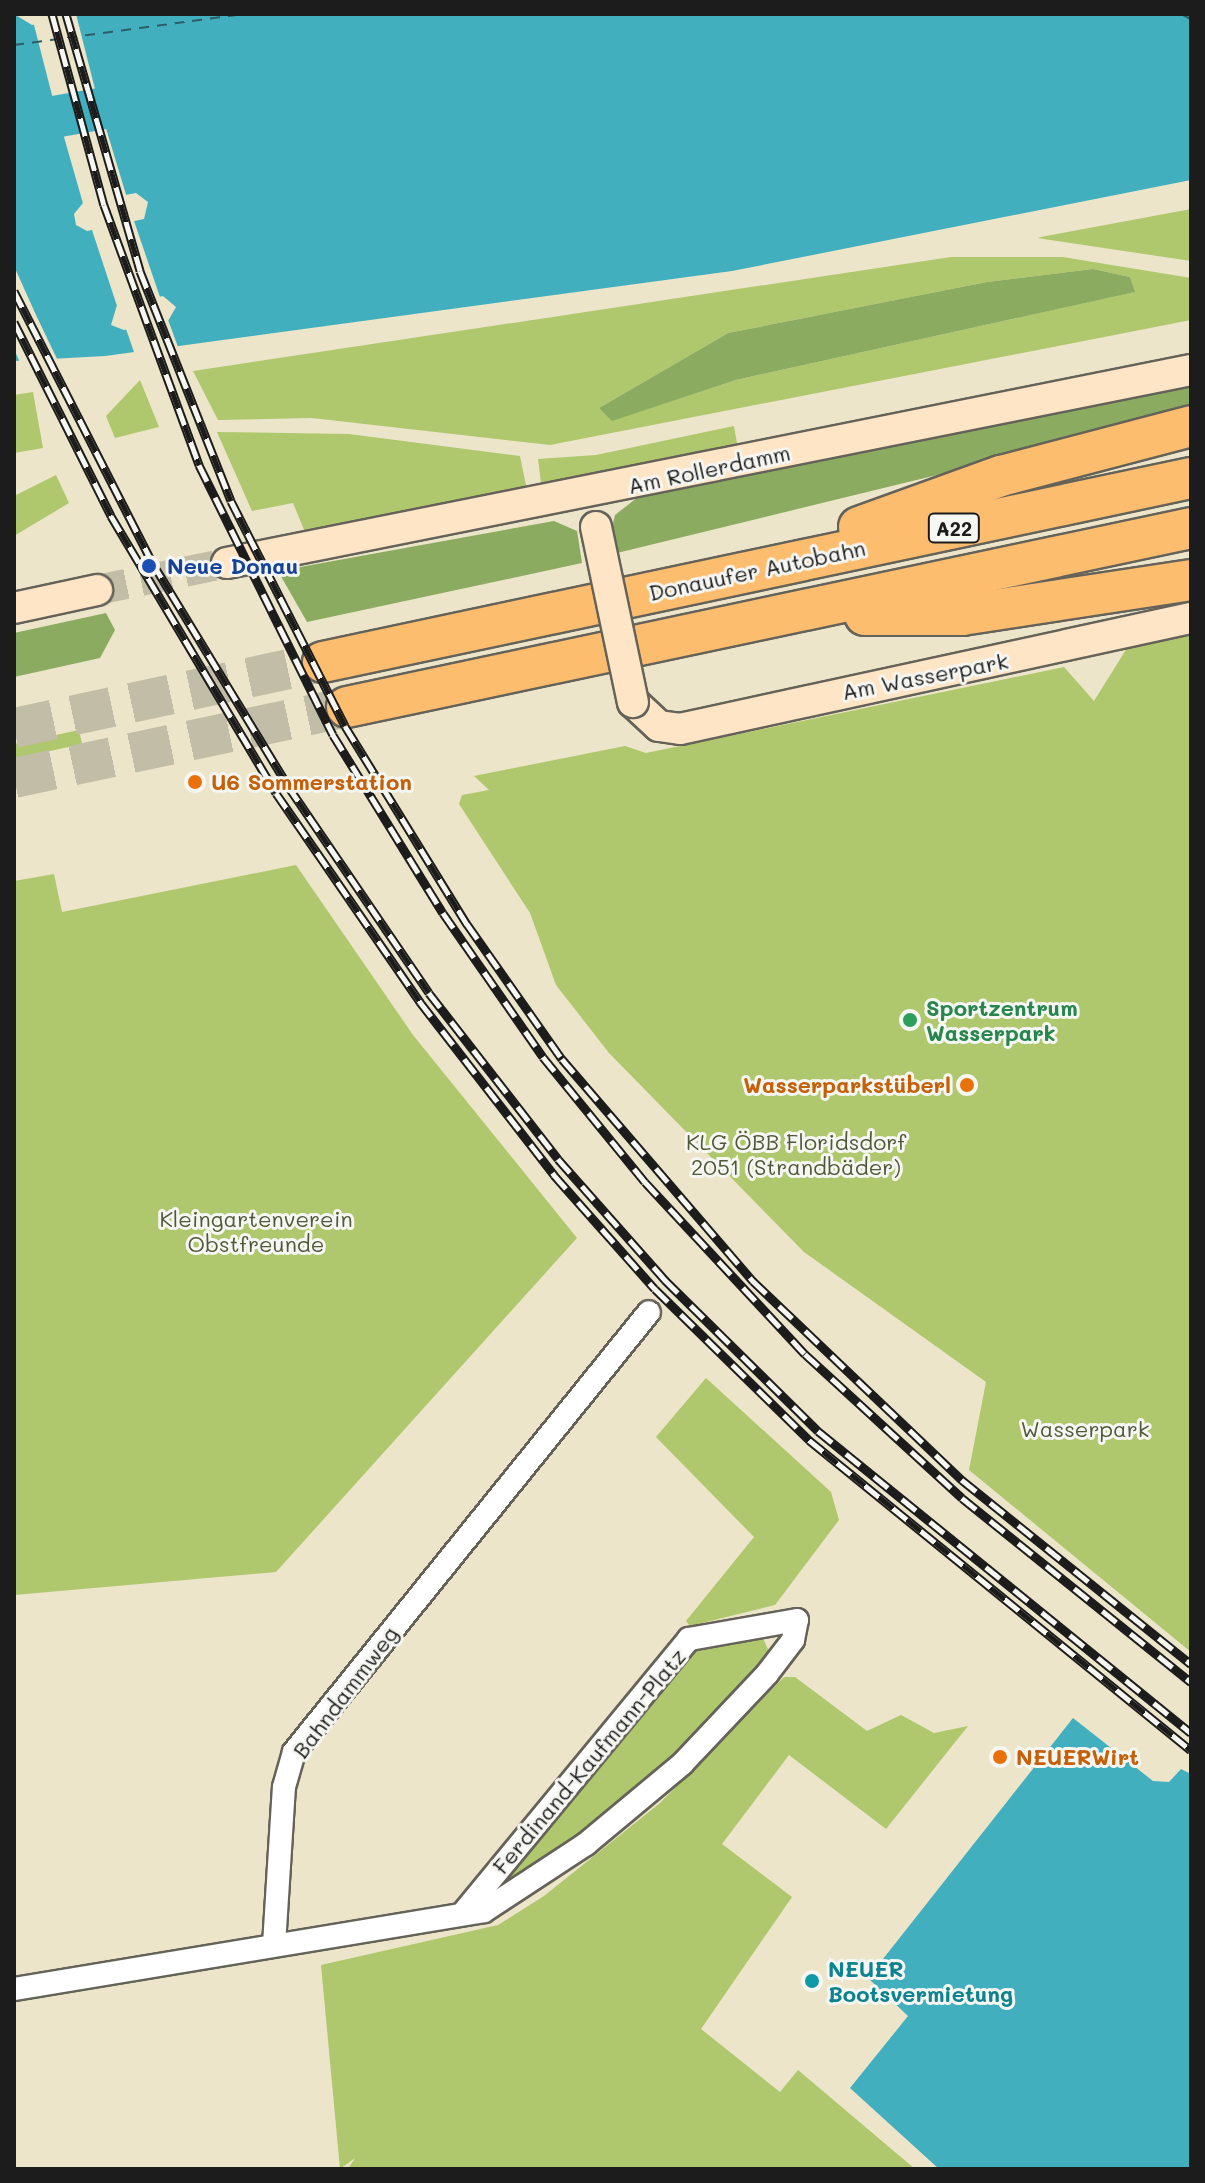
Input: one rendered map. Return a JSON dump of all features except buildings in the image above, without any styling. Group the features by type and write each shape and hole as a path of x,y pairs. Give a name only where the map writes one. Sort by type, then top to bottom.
{"highway":[{"path":"717,579 1001,476 1191,426"},
{"name":"Donauufer Autobahn","path":"323,662 1191,478"},
{"name":"A22","path":"347,707 1191,528"},
{"path":"785,615 962,615 1191,580"}],"street":[{"name":"Am Rollerdamm","path":"227,563 589,494 1191,370"},
{"name":"Am Wasserpark","path":"589,494 633,702 659,726 680,729 1191,618"},
{"path":"14,608 97,590"},
{"name":"Bahndammweg","path":"274,1945 284,1787 294,1752 649,1312"},
{"name":"Ferdinand-Kaufmann-Platz","path":"274,1945 465,1911 484,1911 525,1888 659,1785 767,1674 793,1640 797,1620 689,1639 465,1911"},
{"path":"14,1989 274,1945"}],"green space":[{"path":"1191,209 1191,261 1037,238 1046,236"},
{"path":"951,257 1063,257 1191,278 1191,320 550,445 312,418 218,420 193,371","holes":["1093,269 1130,277 1134,292 736,380 613,420 599,408 728,333 987,282"]},
{"path":"1093,269 1130,277 1135,292 736,380 612,421 599,408 728,333 987,282"},
{"path":"140,380 159,427 115,438 106,416"},
{"path":"1191,385 1191,413 617,553 611,532 615,515 638,497"},
{"path":"33,392 43,448 14,453 14,395"},
{"path":"734,426 738,449 542,491 538,459 596,455"},
{"path":"217,432 349,434 520,456 527,490 307,537 293,503 252,511"},
{"path":"56,475 69,503 14,536 14,496"},
{"path":"554,521 577,531 582,563 307,622 278,571"},
{"path":"106,613 115,630 100,658 14,677 14,633"},
{"path":"1191,618 1191,1652 969,1470 986,1382 804,1252 609,1053 556,985 530,913 459,804 462,795 489,790 474,776 625,746 646,753 1064,667 1094,701 1137,632"},
{"path":"79,730 82,744 14,759 14,744"},
{"name":"Kleingartenverein Obstfreunde","path":"296,865 413,1035 577,1238 276,1572 14,1595 14,881 54,874 62,912"},
{"path":"706,1378 831,1492 839,1520 775,1605 690,1626 686,1621 754,1537 656,1437"},
{"path":"760,1632 772,1658 722,1718 590,1829 493,1895 691,1652"},
{"path":"784,1677 795,1677 867,1731 901,1715 934,1733 968,1726 886,1829 789,1755 722,1844 792,1897 701,2029 780,2092 798,2070 915,2169 348,2169 355,2158 340,2169 321,1965 498,1925 544,1896 660,1803"}],"water":[{"path":"14,14 32,25 83,14 1191,14 1191,180 732,271 105,356 14,361","holes":["96,93 111,101 103,118 58,128 45,118 50,104","136,193 148,202 144,219 87,231 76,225 74,214 83,203","163,296 176,307 168,321 124,330 111,325 117,305"]},
{"path":"1073,1718 1153,1781 1169,1782 1181,1769 1191,1774 1191,2169 939,2169 850,2088 908,2016 868,1978"}],"pier":[{"path":"76,14 97,97 55,107 33,21"},
{"path":"102,115 127,198 84,207 60,123"},
{"path":"133,218 161,300 118,309 91,227"},
{"path":"14,266 59,363 21,365 14,349"},
{"path":"167,317 178,347 135,355 125,326"}],"waterway":[{"name":"Neue Donau","path":"14,124 167,97"}],"ferry route":[{"path":"14,45 242,14"},
{"path":"1181,14 1191,19"}],"tunnel":[{"path":"97,590 227,563"},
{"path":"14,728 323,662"},
{"path":"14,778 347,707"}],"railway":[{"path":"52,14 104,205 199,465 333,735 443,913 543,1057 645,1182 805,1354 962,1498 1191,1682"},
{"path":"66,14 140,271 231,501 345,726 467,924 562,1059 753,1281 962,1480 1191,1664"},
{"path":"14,291 152,562 288,786 429,993 558,1159 665,1280 818,1431 1191,1733"},
{"path":"14,322 111,516 276,793 420,1002 554,1175 655,1289 809,1440 1191,1750"}],"place":[{"name":"Neue Donau","path":"149,566"},
{"name":"U6 Sommerstation","path":"195,782"},
{"name":"Sportzentrum Wasserpark","path":"910,1020"},
{"name":"Wasserparkstüberl","path":"967,1085"},
{"name":"NEUERWirt","path":"1000,1757"},
{"name":"NEUER Bootsvermietung","path":"812,1981"}],"park label":[{"name":"KLG ÖBB Floridsdorf 2051 (Strandbäder)","path":"796,1154"},
{"name":"Wasserpark","path":"1085,1429"}]}
